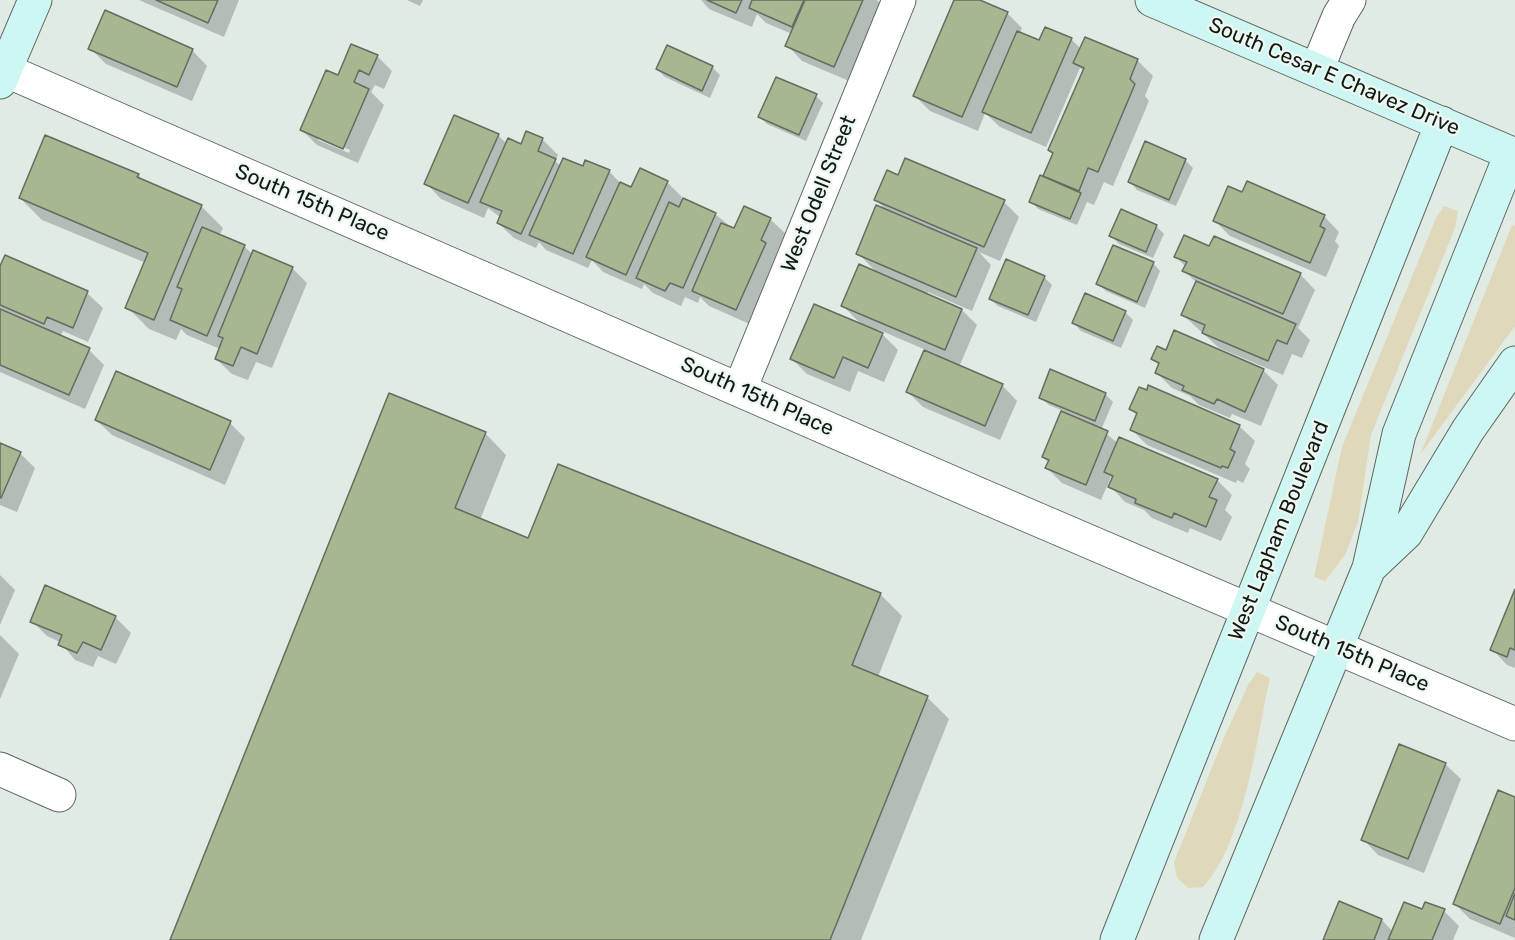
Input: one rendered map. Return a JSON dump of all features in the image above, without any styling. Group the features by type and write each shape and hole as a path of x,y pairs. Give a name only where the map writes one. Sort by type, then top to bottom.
{"street":[{"path":"2,73 35,0"},
{"name":"West Odell Street","path":"740,389 899,0"},
{"name":"South Cesar E Chavez Drive","path":"1152,0 1513,154"},
{"path":"1317,69 1339,16 1349,0"},
{"name":"South 15th Place","path":"2,73 1515,724"},
{"name":"West Lapham Boulevard","path":"1117,940 1442,123"},
{"path":"1216,940 1369,568 1399,434 1513,154"},
{"path":"1369,568 1406,533 1468,430 1515,363"},
{"path":"0,769 59,795"}],"shaded area":[{"path":"1444,206 1458,211 1455,228 1371,435 1358,522 1345,555 1325,581 1314,577 1342,447 1436,218"},
{"path":"1512,225 1515,226 1515,326 1420,455"},
{"path":"1257,672 1270,678 1239,817 1217,868 1203,887 1188,888 1177,878 1174,862 1223,740 1248,685"}],"building":[{"path":"156,0 218,0 208,23"},
{"path":"707,0 742,0 736,13"},
{"path":"752,0 804,0 792,27 749,8"},
{"path":"805,0 863,0 834,67 785,46"},
{"path":"954,0 980,0 1008,12 962,117 913,96"},
{"path":"105,10 193,49 177,87 88,49"},
{"path":"1045,27 1072,38 1031,133 982,112 1017,31 1039,40"},
{"path":"1085,37 1138,59 1130,79 1135,84 1098,172 1088,168 1079,191 1043,176 1053,153 1048,150 1084,68 1073,63"},
{"path":"351,44 378,55 369,75 359,70 354,82 369,89 343,149 300,130 326,70 338,75"},
{"path":"667,45 713,66 702,91 656,69"},
{"path":"776,77 817,94 799,135 758,117"},
{"path":"454,115 499,134 468,203 424,184"},
{"path":"526,131 543,138 538,151 556,159 521,234 497,223 502,211 480,202 508,138 521,144"},
{"path":"45,135 139,174 137,177 202,205 154,320 125,308 148,253 19,198"},
{"path":"1145,141 1186,159 1169,200 1128,182"},
{"path":"563,158 583,166 585,160 610,170 573,254 529,235"},
{"path":"905,158 1005,200 984,247 874,200 887,170 898,175"},
{"path":"640,168 668,181 626,275 586,257 620,182 631,187"},
{"path":"1040,175 1081,193 1070,219 1029,202"},
{"path":"1247,181 1325,215 1320,226 1325,229 1310,263 1213,221 1228,186 1242,192"},
{"path":"683,198 716,213 683,288 670,283 665,291 636,278 669,202 679,207"},
{"path":"876,205 977,248 956,297 856,254"},
{"path":"744,206 771,218 761,240 766,243 736,310 692,291 721,223 734,228"},
{"path":"1121,209 1157,225 1146,252 1109,236"},
{"path":"202,227 245,245 207,336 170,320 182,289 177,287"},
{"path":"1184,235 1209,246 1214,236 1301,273 1283,314 1182,271 1187,262 1174,257"},
{"path":"1113,245 1154,262 1137,302 1096,284"},
{"path":"253,250 293,267 257,354 241,347 233,366 215,359 223,338 218,336"},
{"path":"5,255 88,291 73,328 47,317 44,324 0,305 0,266"},
{"path":"1006,259 1045,276 1028,315 989,299"},
{"path":"859,264 962,309 945,350 841,306"},
{"path":"1196,281 1296,324 1287,344 1277,340 1268,361 1202,333 1205,325 1181,315"},
{"path":"1085,293 1126,311 1113,341 1072,323"},
{"path":"814,304 883,333 868,368 843,357 834,378 790,359"},
{"path":"0,309 90,348 69,395 0,365"},
{"path":"1174,330 1264,369 1245,412 1217,399 1214,404 1182,390 1184,386 1155,373 1159,363 1151,359 1157,346 1166,350"},
{"path":"924,350 1003,384 985,426 906,392"},
{"path":"1050,369 1106,393 1095,421 1039,398"},
{"path":"116,371 231,421 210,470 95,420"},
{"path":"1148,385 1240,425 1230,449 1235,452 1228,468 1222,466 1221,468 1130,430 1137,413 1129,409 1139,387 1147,390"},
{"path":"389,393 486,432 455,508 528,538 558,464 881,593 852,665 928,696 830,940 170,940"},
{"path":"1061,411 1108,431 1086,485 1045,468 1049,460 1042,457"},
{"path":"1119,437 1218,479 1209,497 1217,500 1206,527 1174,513 1172,518 1135,503 1136,499 1108,487 1113,476 1104,472"},
{"path":"0,443 21,452 1,498 0,497"},
{"path":"45,585 116,616 101,650 83,642 77,653 58,645 62,635 30,622"},
{"path":"1515,589 1515,650 1510,648 1507,657 1490,650"},
{"path":"1399,744 1446,763 1408,859 1361,840"},
{"path":"1498,790 1515,797 1515,888 1500,924 1453,904"},
{"path":"1515,893 1515,920 1506,916"},
{"path":"1339,901 1382,919 1374,940 1323,940"},
{"path":"1404,902 1422,909 1425,902 1445,909 1432,940 1388,940"}]}
